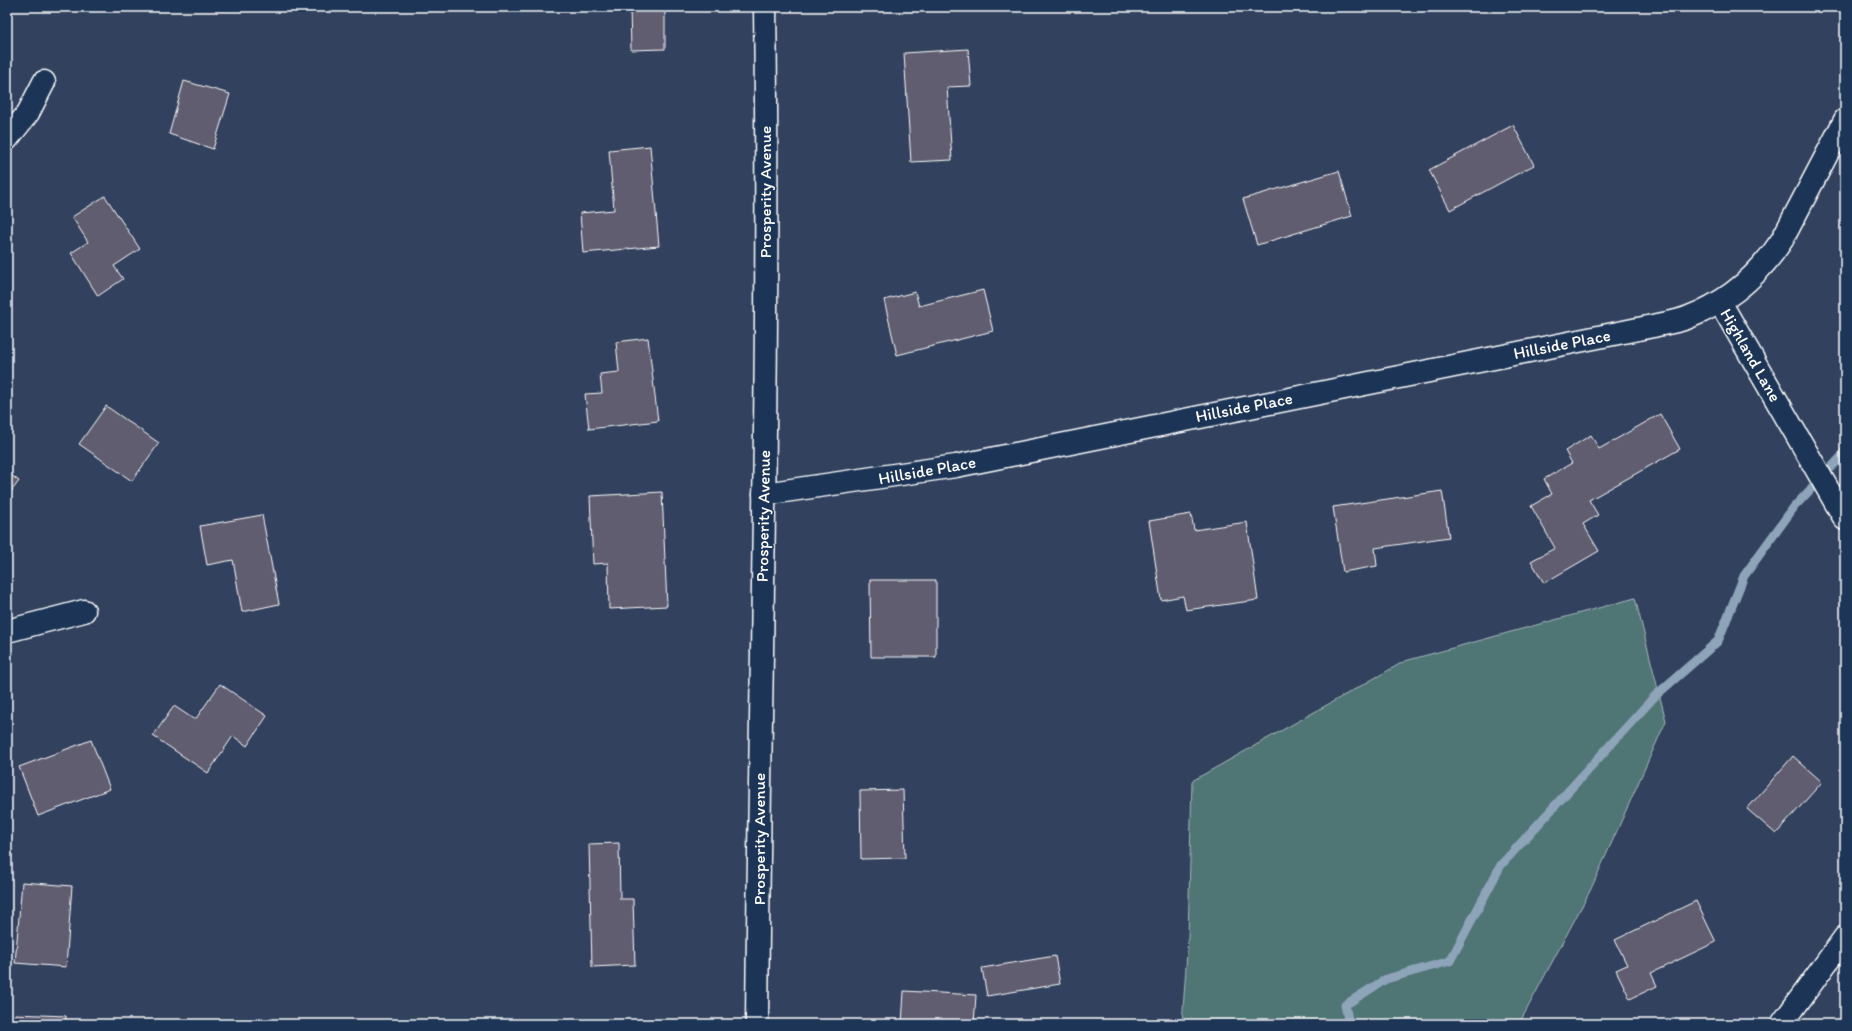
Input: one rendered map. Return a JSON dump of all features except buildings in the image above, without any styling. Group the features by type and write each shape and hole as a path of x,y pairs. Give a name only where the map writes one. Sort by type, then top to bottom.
{"street":[{"name":"Prosperity Avenue","path":"757,1024 764,494 765,7"},
{"path":"7,139 28,113 44,82"},
{"name":"Highland Lane","path":"1845,120 1782,240 1771,256 1746,283 1720,302 1831,492 1845,519"},
{"name":"Hillside Place","path":"764,494 956,466 1653,326 1689,318 1720,302"},
{"path":"7,631 84,611"},
{"path":"1782,1024 1845,937"}],"green space":[{"path":"1635,598 1666,721 1590,891 1519,1024 1182,1024 1188,938 1192,781 1405,661"}],"waterway":[{"path":"1349,1024 1345,1005 1386,979 1450,961 1501,865 1655,696 1718,641 1744,576 1794,507 1842,456 1845,449"}]}
